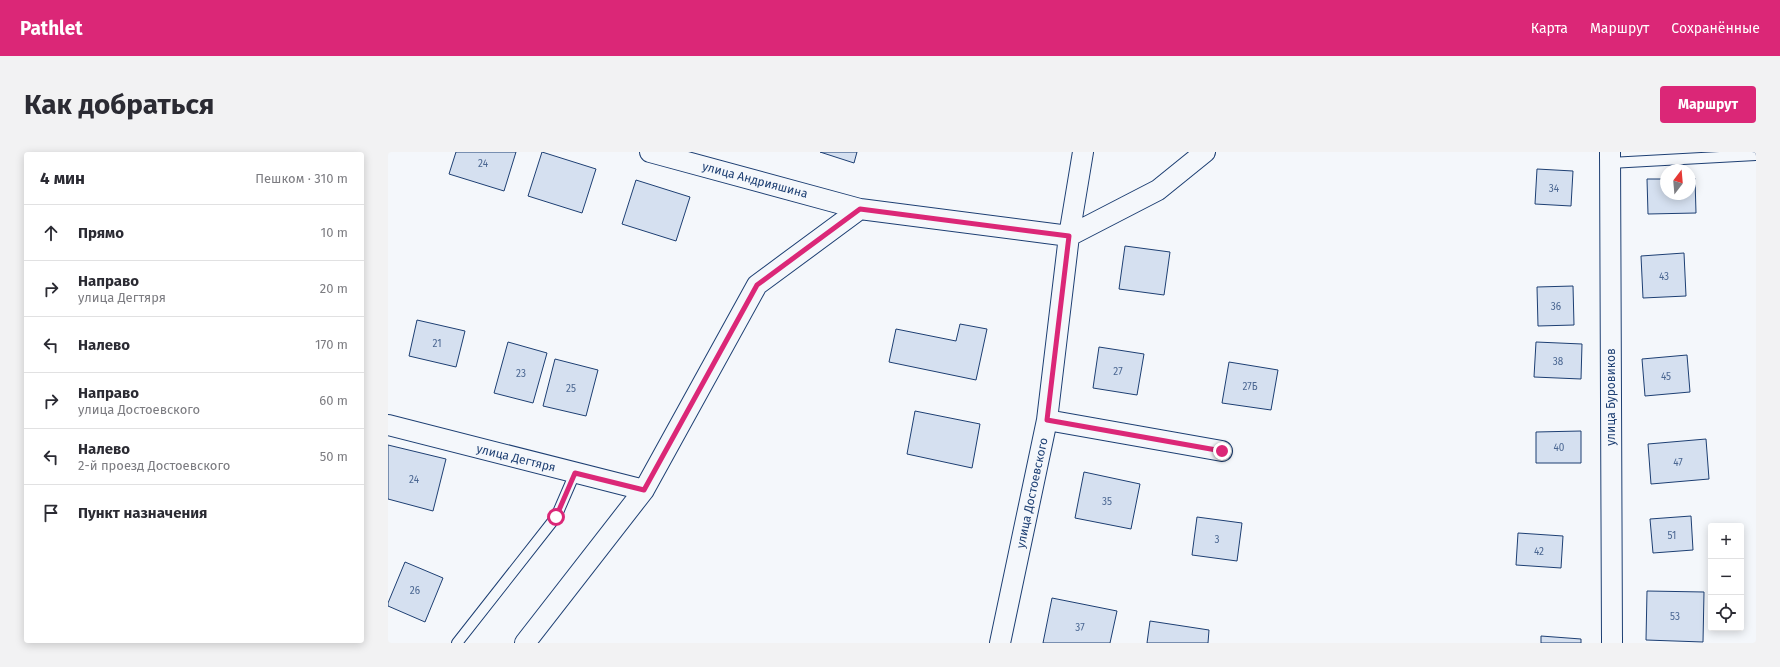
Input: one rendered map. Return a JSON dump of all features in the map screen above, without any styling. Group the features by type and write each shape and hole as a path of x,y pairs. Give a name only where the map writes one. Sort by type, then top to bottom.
{"street":[{"name":"улица Андрияшина","path":"650,152 860,209 1069,236"},
{"name":"улица Достоевского","path":"1000,643 1047,420 1069,236 1083,152"},
{"path":"1069,236 1158,190 1205,152"},
{"name":"улица Буровиков","path":"1610,158 1612,643"},
{"path":"526,643 644,490 757,285 860,209"},
{"path":"1047,420 1222,451"},
{"name":"улица Дегтяря","path":"388,425 644,490"}],"lane":[{"path":"1610,158 1756,155"},
{"path":"457,643 556,517 575,473"}],"building":[{"path":"456,152 516,152 504,191 449,174"},
{"path":"542,152 596,169 582,213 528,196"},
{"path":"820,152 857,152 854,163"},
{"path":"1537,169 1573,171 1571,206 1535,204"},
{"path":"1647,179 1660,179 1660,200 1696,200 1696,213 1648,214"},
{"path":"636,180 690,197 676,241 622,224"},
{"path":"1125,246 1170,252 1164,295 1119,289"},
{"path":"1684,253 1686,296 1643,298 1641,256"},
{"path":"1573,286 1574,325 1538,326 1537,287"},
{"path":"417,320 465,331 456,367 409,356"},
{"path":"960,324 987,329 976,380 889,362 896,329 956,341"},
{"path":"508,342 547,353 533,403 494,393"},
{"path":"1536,342 1582,344 1581,379 1534,377"},
{"path":"1099,347 1144,354 1137,395 1093,388"},
{"path":"1687,355 1690,392 1645,396 1642,359"},
{"path":"555,359 598,370 586,416 543,406"},
{"path":"1229,362 1278,370 1271,410 1222,403"},
{"path":"915,411 980,424 972,468 907,454"},
{"path":"1581,431 1581,463 1536,463 1536,432"},
{"path":"1706,439 1709,479 1651,484 1648,444"},
{"path":"388,445 446,459 433,511 388,499"},
{"path":"1084,472 1140,484 1131,529 1075,518"},
{"path":"1691,516 1693,550 1653,553 1650,519"},
{"path":"1197,517 1242,523 1237,561 1192,555"},
{"path":"1518,533 1563,536 1561,568 1516,565"},
{"path":"405,562 443,578 425,622 388,606"},
{"path":"1647,591 1704,592 1703,642 1646,640"},
{"path":"1052,598 1117,611 1110,643 1043,643"},
{"path":"1150,621 1209,630 1208,643 1147,643"},
{"path":"1541,636 1581,639 1581,643 1541,643"}],"route":[{"path":"556,517 575,473 644,490 757,285 860,209 1069,236 1047,420 1222,451"}]}
